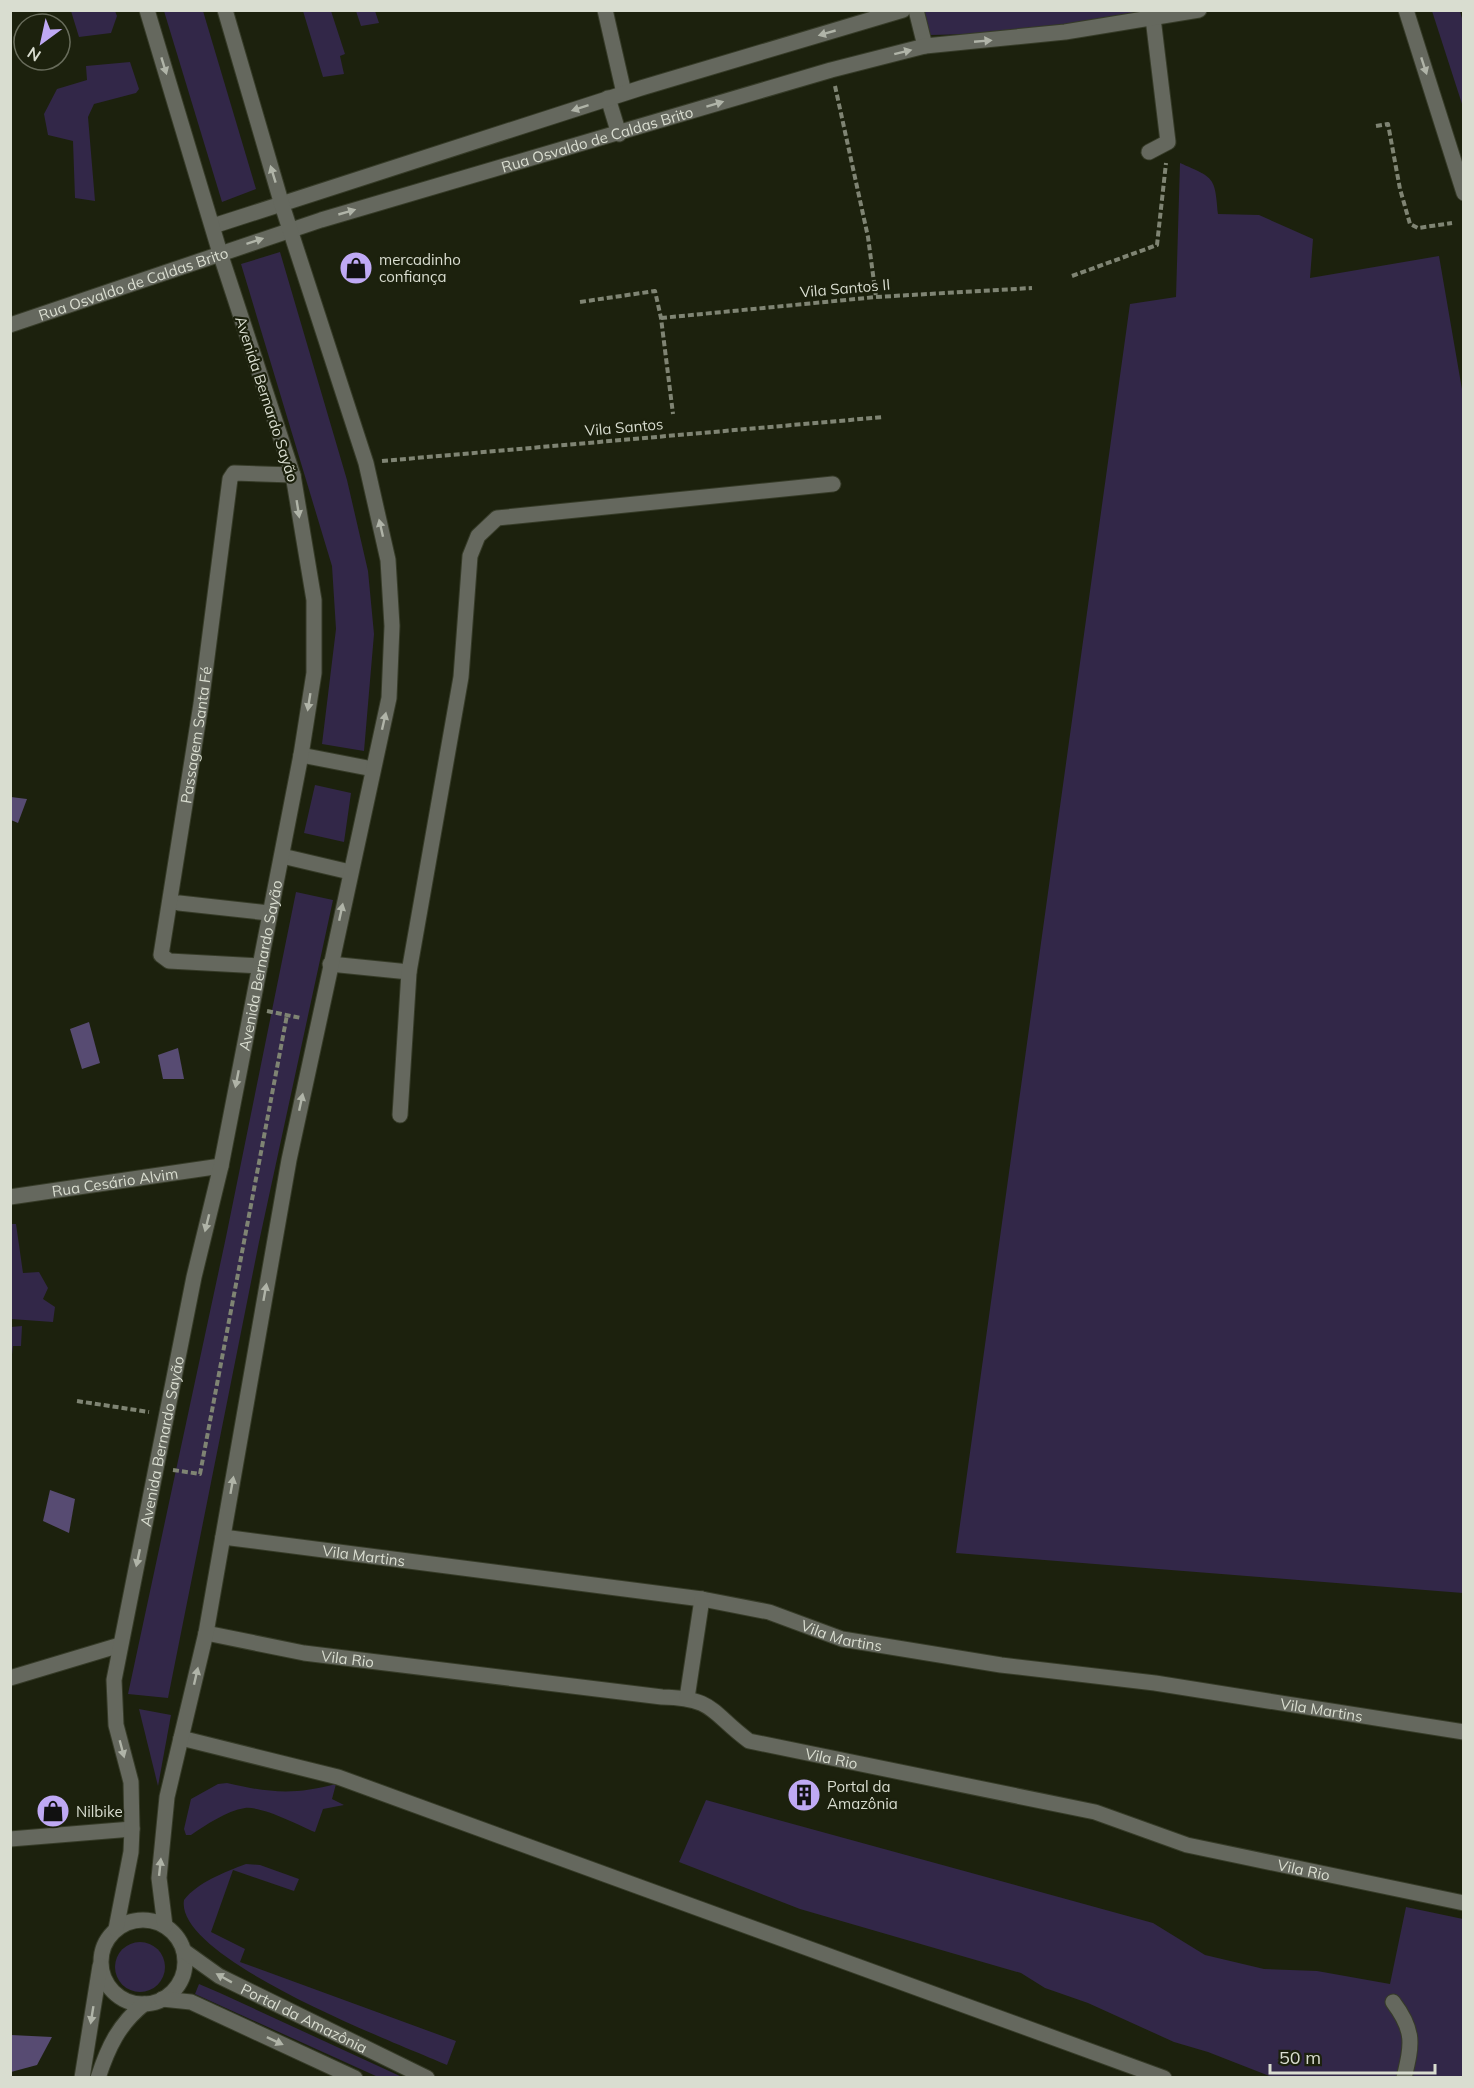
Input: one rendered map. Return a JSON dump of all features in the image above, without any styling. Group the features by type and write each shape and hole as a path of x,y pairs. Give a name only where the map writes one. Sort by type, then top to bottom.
{"street":[{"name":"Avenida Bernardo Sayão","path":"117,1929 131,1852 132,1829 130,1782 116,1725 114,1680 194,1277 221,1166 269,912 282,856 314,673 314,600 293,475 220,253 147,10"},
{"path":"165,1926 159,1878 167,1797 206,1633 289,1160 389,698 392,626 388,560 366,463 282,205 225,10"},
{"path":"605,10 624,93"},
{"name":"Rua Osvaldo de Caldas Brito","path":"213,226 608,98 903,10"},
{"path":"916,10 925,46"},
{"name":"Rua Osvaldo de Caldas Brito","path":"10,324 291,230 831,70 925,46 1038,35 1199,10"},
{"path":"1406,10 1463,192"},
{"path":"1149,152 1168,142 1153,18"},
{"path":"608,98 619,134"},
{"name":"Passagem Santa Fé","path":"260,966 169,961 161,955 201,704 230,479 234,473 293,475"},
{"path":"400,1115 409,972 461,677 470,556 478,536 497,518 833,484"},
{"path":"301,755 373,769"},
{"path":"282,856 350,872"},
{"path":"179,903 269,912"},
{"path":"330,964 409,972"},
{"name":"Rua Cesário Alvim","path":"10,1197 221,1166"},
{"name":"Vila Martins","path":"223,1538 702,1599 769,1612 842,1639 1001,1665 1155,1683 1464,1732"},
{"path":"687,1698 702,1599"},
{"name":"Vila Rio","path":"206,1633 304,1653 397,1666 687,1698 712,1707 749,1741 1095,1812 1186,1845 1464,1903"},
{"path":"10,1678 120,1645"},
{"path":"181,1738 338,1777 1164,2078"},
{"path":"10,1839 132,1829"},
{"path":"82,2078 101,1958 106,1942 117,1929 135,1921 145,1920 165,1926 180,1941 184,1951 185,1965 181,1979 173,1991 162,1999 144,2004 133,2002 112,1990 106,1980 101,1958"},
{"name":"Portal da Amazônia","path":"184,1951 219,1976 427,2078"},
{"name":"Portal da Amazônia","path":"162,1999 191,2002 355,2078"},
{"path":"1392,2002 1402,2014 1412,2043 1404,2078"},
{"path":"98,2078 107,2049 117,2031 144,2004"}],"path":[{"path":"831,70 868,237 876,297"},
{"path":"1376,126 1388,123 1400,189 1410,224 1418,228 1452,223"},
{"path":"1072,276 1156,245 1168,142"},
{"name":"Vila Santos II","path":"661,318 876,297 1032,288"},
{"path":"580,302 655,291 661,318 673,414"},
{"name":"Vila Santos","path":"366,463 884,417"},
{"path":"267,1010 309,1019"},
{"path":"157,1468 200,1474 288,1015"},
{"path":"77,1401 167,1414"}],"shaded area":[{"path":"115,11 117,16 111,33 79,37 71,12"},
{"path":"164,11 203,11 256,189 222,202"},
{"path":"303,11 331,11 345,54 340,56 344,74 323,77"},
{"path":"356,11 375,11 379,23 361,26"},
{"path":"924,11 1182,11 1016,33 930,35"},
{"path":"1432,11 1460,11 1463,22 1463,107"},
{"path":"130,62 139,89 136,93 94,104 88,117 95,201 75,198 73,141 48,135 44,114 57,89 87,80 86,66"},
{"path":"1180,163 1211,180 1216,192 1218,214 1259,215 1313,239 1310,278 1439,256 1464,401 1463,1593 956,1553 1130,304 1176,297"},
{"path":"280,252 347,480 368,571 374,634 364,751 322,744 336,629 332,566 241,264"},
{"path":"315,785 351,793 344,842 304,833"},
{"path":"11,797 27,799 18,823 11,820"},
{"path":"296,892 333,900 259,1242 168,1698 128,1694 226,1237"},
{"path":"89,1022 100,1063 82,1069 70,1029"},
{"path":"178,1048 184,1079 163,1079 158,1055"},
{"path":"11,1224 16,1224 23,1273 39,1272 48,1288 43,1299 55,1307 53,1322 11,1319"},
{"path":"22,1326 21,1346 13,1346 11,1363 11,1327"},
{"path":"50,1490 75,1499 69,1533 43,1521"},
{"path":"139,1709 171,1715 158,1786"},
{"path":"227,1783 282,1791 308,1790 336,1784 332,1799 344,1805 323,1809 315,1832 271,1813 245,1808 224,1815 191,1835 186,1835 184,1829 191,1799 218,1784"},
{"path":"706,1800 1153,1923 1205,1955 1264,1969 1317,1971 1390,1984 1406,1907 1463,1919 1463,2077 1272,2077 1208,2052 1174,2042 1088,2003 1045,1988 1021,1973 800,1909 679,1862"},
{"path":"246,1864 260,1865 299,1879 294,1891 233,1870 211,1932 245,1949 240,1962 456,2041 447,2065 384,2039 294,1997 250,1973 214,1948 190,1923 184,1900 204,1883"},
{"path":"135,1942 145,1942 158,1949 165,1962 165,1972 158,1985 145,1992 135,1992 126,1988 119,1981 115,1972 115,1962 119,1953 126,1946"},
{"path":"199,1984 402,2077 378,2077 195,1994"},
{"path":"11,2035 52,2037 37,2065 11,2072"}],"place":[{"name":"mercadinho confiança","path":"356,268"},
{"name":"Portal da Amazônia","path":"804,1795"},
{"name":"Nilbike","path":"53,1811"}]}
